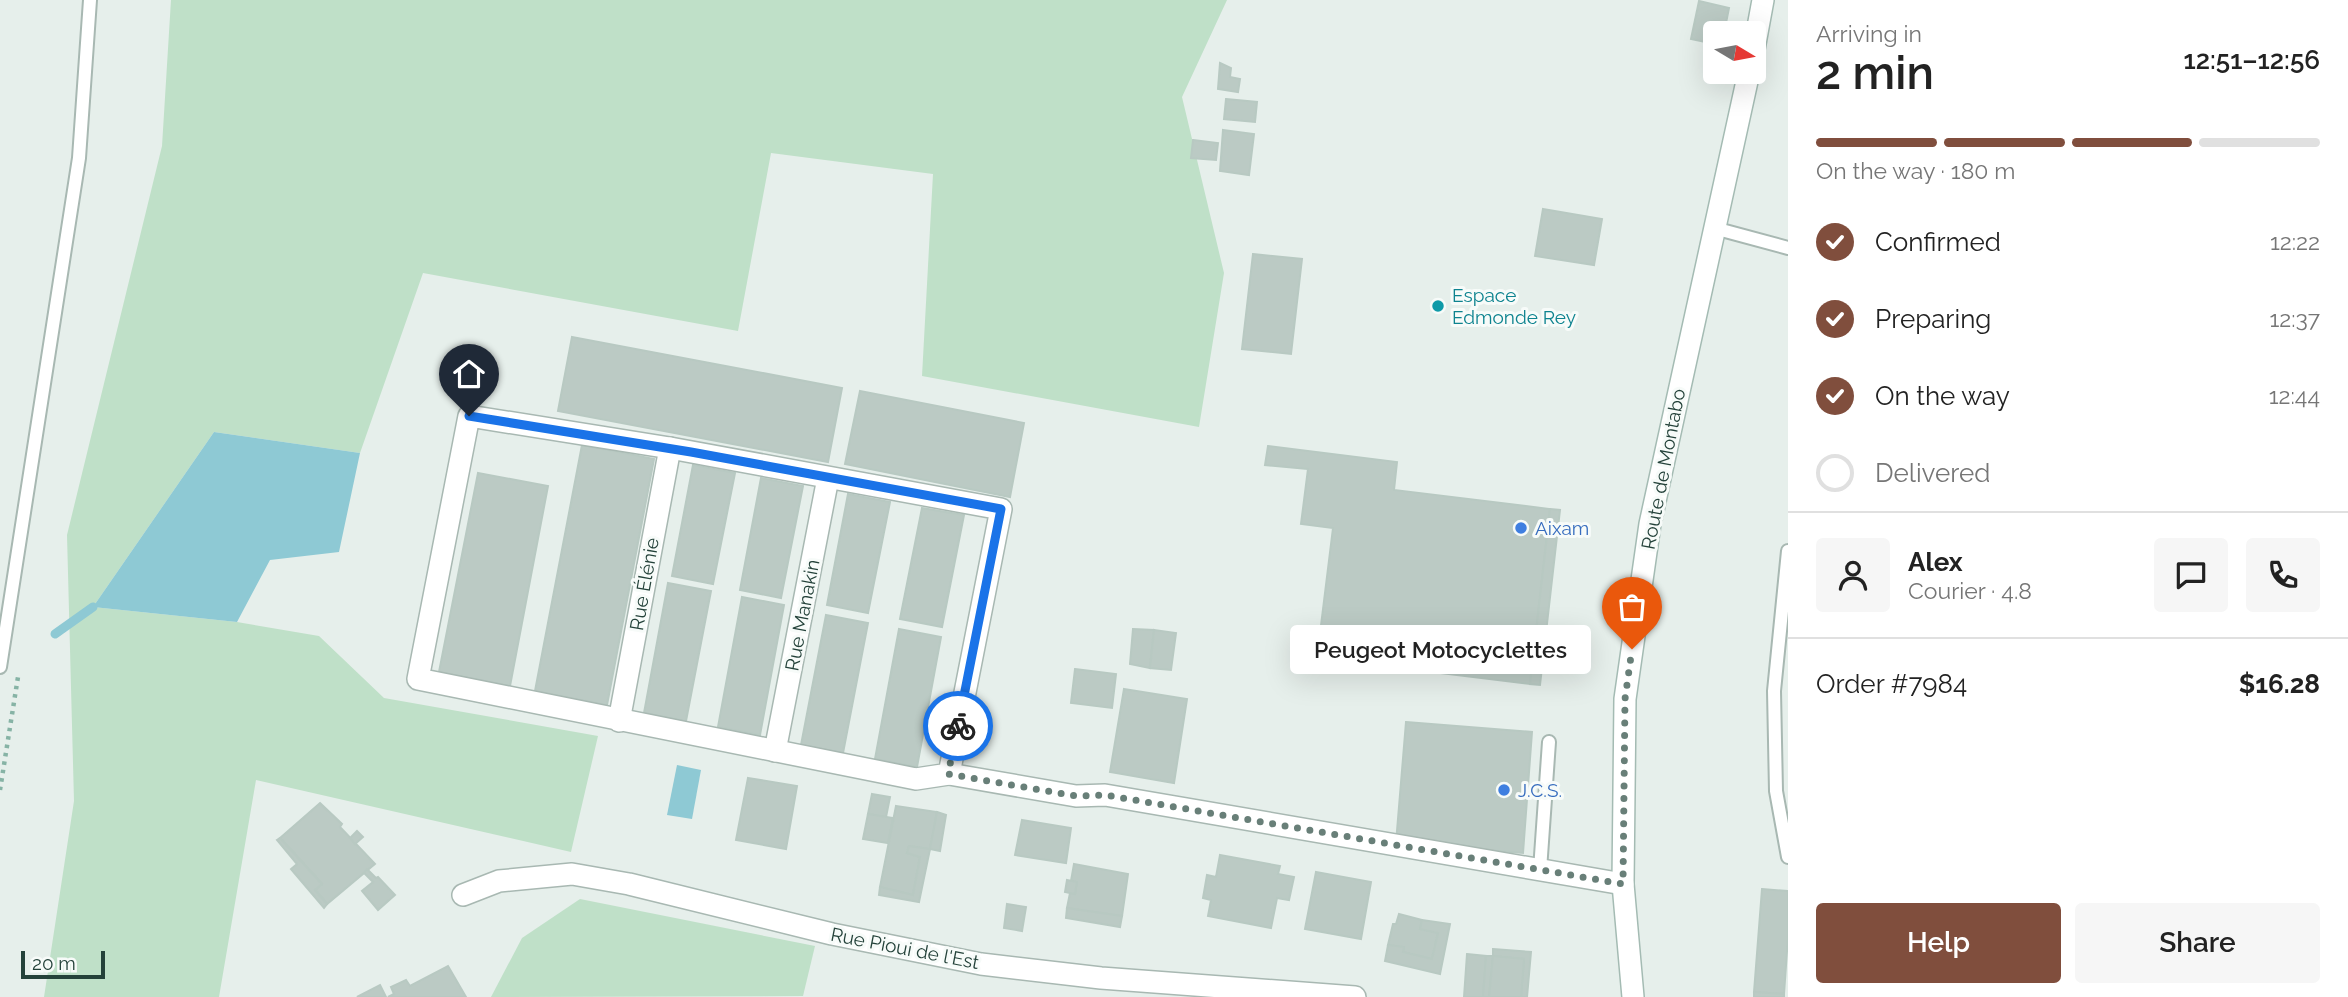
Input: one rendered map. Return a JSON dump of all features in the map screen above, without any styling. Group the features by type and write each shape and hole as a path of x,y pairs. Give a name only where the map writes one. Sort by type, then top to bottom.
{"street":[{"path":"1759,21 1763,0"},
{"name":"Route de Montabo","path":"1633,997 1623,884 1625,699 1650,524 1746,84"},
{"path":"948,774 1001,509 670,448 469,416 418,679 916,779 948,774 1076,796 1105,795 1623,884"},
{"name":"Rue Élénie","path":"619,720 670,448"},
{"name":"Rue Manakin","path":"775,751 828,478"},
{"name":"Rue Pioui de l'Est","path":"463,895 499,881 572,874 629,884 832,934 981,964 1101,978 1355,997"}],"lane":[{"path":"0,667 79,158 90,0"},
{"path":"1714,228 1788,248"},
{"path":"1788,551 1774,691 1776,791 1788,857"},
{"path":"1540,870 1549,742"}],"green space":[{"path":"171,0 1227,0 1182,97 1224,273 1199,427 922,376 933,174 771,153 738,331 423,273 360,453 214,432 93,607 237,622 319,636 384,698 598,736 571,852 256,780 219,997 44,997 74,801 67,535 162,146"},
{"path":"580,899 815,946 803,996 491,997 522,938"}],"water":[{"path":"214,432 360,453 339,552 270,560 237,622 93,607"},
{"path":"677,765 701,770 692,819 667,815"}],"building":[{"path":"1699,1 1729,8 1726,21 1703,21 1703,42 1691,39"},
{"path":"1220,63 1231,68 1230,77 1240,79 1238,92 1218,89"},
{"path":"1226,99 1257,102 1255,122 1224,119"},
{"path":"1223,130 1254,134 1249,175 1220,171"},
{"path":"1193,140 1218,143 1216,160 1191,158"},
{"path":"1543,209 1602,219 1594,265 1535,256"},
{"path":"1253,254 1302,259 1291,354 1242,349"},
{"path":"572,337 842,388 828,462 558,411"},
{"path":"860,391 1024,423 1010,497 845,464"},
{"path":"582,445 654,459 607,705 535,691"},
{"path":"1268,446 1397,462 1394,490 1550,509 1530,684 1317,658 1333,528 1301,524 1308,469 1265,465"},
{"path":"693,465 735,473 713,584 672,576"},
{"path":"478,473 548,486 510,686 439,672"},
{"path":"761,478 803,486 781,598 740,590"},
{"path":"848,494 890,502 868,613 827,605"},
{"path":"922,508 964,515 942,627 900,619"},
{"path":"1550,509 1560,510 1540,685 1530,684"},
{"path":"668,583 711,591 686,721 644,713"},
{"path":"742,597 784,605 760,735 718,727"},
{"path":"826,615 868,623 843,753 801,745"},
{"path":"899,629 941,637 917,767 875,759"},
{"path":"1133,629 1154,630 1150,668 1130,664"},
{"path":"1154,630 1176,633 1171,670 1150,668"},
{"path":"1075,669 1116,674 1112,708 1071,703"},
{"path":"1124,689 1187,699 1174,783 1110,772"},
{"path":"1406,722 1532,732 1523,853 1396,843"},
{"path":"748,778 797,786 786,849 736,840"},
{"path":"872,794 890,797 886,817 868,814"},
{"path":"320,803 342,824 340,827 375,864 327,904 315,890 322,884 280,838"},
{"path":"896,806 937,812 930,849 909,846 907,853 920,857 913,895 880,887"},
{"path":"937,812 946,815 940,851 930,849"},
{"path":"868,814 893,818 888,843 863,839"},
{"path":"1022,820 1071,828 1066,863 1015,855"},
{"path":"357,831 363,837 355,844 350,838"},
{"path":"280,838 322,884 315,890 327,904 324,908 291,869 297,864 277,840"},
{"path":"909,846 930,849 919,902 879,895 880,887 913,895 920,857 907,853"},
{"path":"1220,855 1280,866 1278,874 1294,877 1289,900 1277,898 1271,928 1208,916 1211,900 1203,898 1207,875 1216,877"},
{"path":"1074,864 1128,874 1122,916 1067,908 1070,893 1075,894 1077,882 1071,881"},
{"path":"367,869 395,895 378,910 362,891 373,882 364,873"},
{"path":"1316,872 1371,882 1361,939 1305,929"},
{"path":"1067,880 1077,882 1075,894 1065,892"},
{"path":"1762,889 1788,891 1784,994 1754,992"},
{"path":"1007,904 1026,907 1022,931 1004,928"},
{"path":"1067,908 1122,916 1120,927 1066,918"},
{"path":"1399,914 1422,920 1420,929 1438,933 1432,959 1403,952 1404,947 1388,945 1393,924 1396,924"},
{"path":"1422,920 1450,924 1440,974 1385,961 1388,945 1404,947 1403,952 1432,959 1438,933 1420,929"},
{"path":"1493,949 1531,952 1527,997 1521,997 1524,959 1493,956"},
{"path":"1467,954 1486,956 1483,997 1464,997"},
{"path":"1486,956 1493,956 1489,997 1483,997"},
{"path":"1493,956 1524,959 1521,997 1489,997"},
{"path":"448,966 466,997 388,997 394,994 391,987 406,980 410,986"},
{"path":"380,985 386,997 357,997"},
{"path":"1754,992 1784,994 1784,997 1754,997"}],"waterway":[{"path":"55,634 93,607"}],"way so far":[{"path":"958,726 948,774 1076,796 1105,795 1623,884 1625,699 1632,649"}],"place":[{"name":"Espace Edmonde Rey","path":"1438,306"},
{"name":"Aixam","path":"1521,528"},
{"name":"Peugeot Motocyclettes","path":"1632,649"},
{"name":"J.C.S.","path":"1504,790"}],"route":[{"path":"469,416 691,452 1001,509 958,726"}]}
